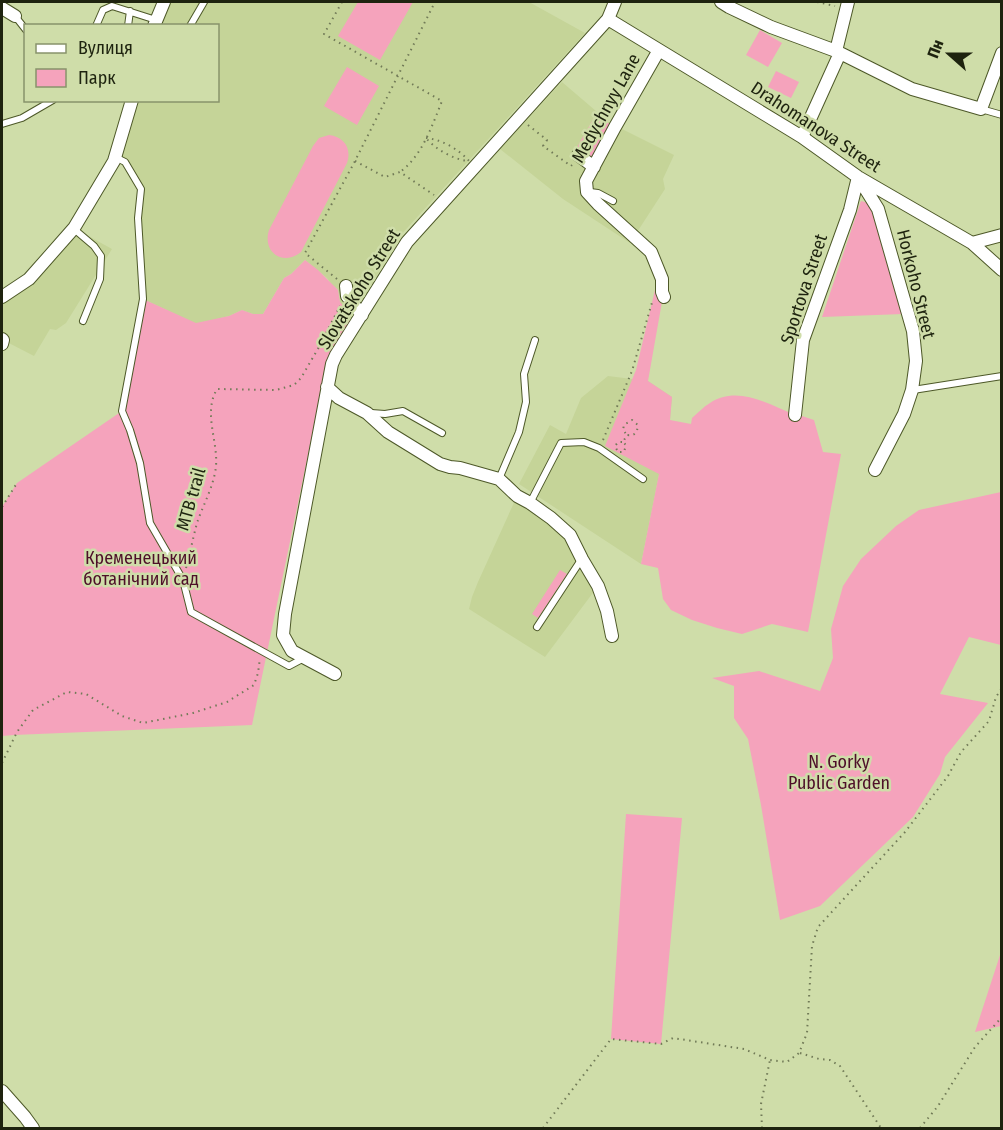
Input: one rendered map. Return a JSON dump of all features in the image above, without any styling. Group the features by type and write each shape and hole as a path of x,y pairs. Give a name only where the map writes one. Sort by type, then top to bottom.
{"street":[{"path":"156,24 164,2"},
{"name":"Slovatskoho Street","path":"335,674 292,651 283,635 332,364 407,242 608,19 615,2"},
{"path":"721,2 771,27 838,52 912,89 981,109 1002,53"},
{"path":"802,137 838,52 847,5"},
{"path":"2,8 15,16"},
{"name":"Drahomanova Street","path":"608,19 802,137 858,177 972,243 1002,270"},
{"name":"Medychnyy Lane","path":"659,50 586,181 587,192 651,252 662,279 664,297"},
{"path":"2,297 29,279 72,227 114,161 131,102"},
{"path":"575,160 594,167"},
{"name":"Horkoho Street","path":"858,177 878,209 913,331 916,361 912,390 904,414 875,470"},
{"name":"Sportova Street","path":"795,415 803,340 850,210 858,177"},
{"path":"972,243 1002,235"},
{"path":"346,286 347,296 362,315"},
{"path":"2,339 2,344"},
{"path":"327,387 339,398 367,413 388,432 440,464 499,479 517,496 551,518 570,535 598,586 607,611 612,636"},
{"path":"2,1091 33,1128"}],"lane":[{"path":"191,24 204,2"},
{"path":"97,24 103,10 112,6 130,11 156,24"},
{"path":"128,24 130,11"},
{"path":"15,16 24,27"},
{"path":"2,124 22,118 50,102"},
{"path":"981,109 1002,115"},
{"path":"115,157 125,162 141,189 138,218 143,298 122,411 140,463 150,523 183,580 191,612 289,666 304,658"},
{"path":"587,192 613,201"},
{"path":"72,227 94,246 101,256 100,279 83,321"},
{"path":"499,479 519,432 526,402 524,374 535,340"},
{"path":"912,390 1002,376"},
{"path":"367,413 385,414 403,411 442,433"},
{"path":"530,503 561,443 584,442 599,448 643,479"},
{"path":"537,627 582,559"}],"path":[{"path":"342,2 324,34 442,101 426,138 410,165 400,172 385,177 355,161"},
{"path":"346,286 305,253 355,161 435,2"},
{"path":"817,2 847,5"},
{"path":"518,118 547,140 543,146 575,160"},
{"path":"426,138 434,138 463,154 469,161 460,160 431,144 426,138"},
{"path":"400,172 436,197"},
{"path":"599,448 632,371 655,290 662,279"},
{"name":"MTB trail","path":"183,580 197,524 216,466 211,404 217,389 276,390 294,385 301,378 319,347 340,303"},
{"path":"632,420 638,425 636,433 632,436 627,435 623,429 624,425 632,420"},
{"path":"623,442 627,435"},
{"path":"2,507 17,483"},
{"path":"2,763 17,732 33,710 67,692 86,694 122,716 143,723 193,713 227,702 254,685 260,655 253,646"},
{"path":"543,1128 610,1039 662,1044 673,1038 744,1048 770,1060 788,1062 800,1053 807,1033 812,946 818,927 905,832 948,776 961,752 989,721 996,697 1002,688"},
{"path":"920,1128 938,1106 975,1047 1002,1017"},
{"path":"800,1053 830,1060 840,1066 881,1128"},
{"path":"762,1128 761,1104 770,1060"}],"shaded area":[{"path":"164,2 529,2 585,33 399,237 350,322 346,309 340,303 338,290 305,260 284,278 263,314 253,314 242,310 229,316 196,324 143,299 138,218 141,189 125,162 115,157 132,102 219,102 219,24 154,24"},
{"path":"562,82 610,123 674,155 663,179 665,189 630,243 563,199 500,149"},
{"path":"74,228 112,249 66,323 56,330 50,329 34,356 3,340 2,344 2,297"},
{"path":"608,376 648,381 672,397 670,420 641,564 519,484 550,425 566,434 581,398"},
{"path":"517,496 551,518 598,586 545,657 469,609 478,582"}],"green space":[{"path":"358,2 413,2 380,60 338,36"},
{"path":"760,30 782,43 768,67 746,55"},
{"path":"347,67 379,86 357,125 324,106"},
{"path":"776,71 799,82 791,98 768,87"},
{"path":"595,116 614,126 595,160 576,149"},
{"path":"329,135 339,138 346,144 347,163 301,252 287,258 276,255 271,251 269,245 269,230 313,146 319,138"},
{"path":"861,201 871,204 903,314 822,317"},
{"name":"Кременецький ботанічний сад","path":"305,260 338,290 340,302 349,315 350,322 328,358 252,725 2,736 2,507 17,483 122,411 143,299 196,323 229,316 242,310 253,314 263,314 284,278"},
{"path":"655,290 663,296 648,381 672,397 670,420 691,424 692,418 720,398 742,396 753,398 814,420 823,452 841,454 808,632 772,624 742,634 692,620 671,610 663,599 658,568 641,564 659,474 605,446 636,370"},
{"name":"N. Gorky Public Garden","path":"1001,492 1001,645 969,637 940,694 988,703 945,757 940,774 913,817 820,906 780,920 748,739 734,718 734,686 712,678 759,671 820,691 833,658 831,629 843,586 861,559 896,526 919,510"},
{"path":"560,570 567,574 538,618 532,614"},
{"path":"626,814 682,818 661,1044 611,1039"},
{"path":"1001,952 1001,1026 975,1032"}]}
